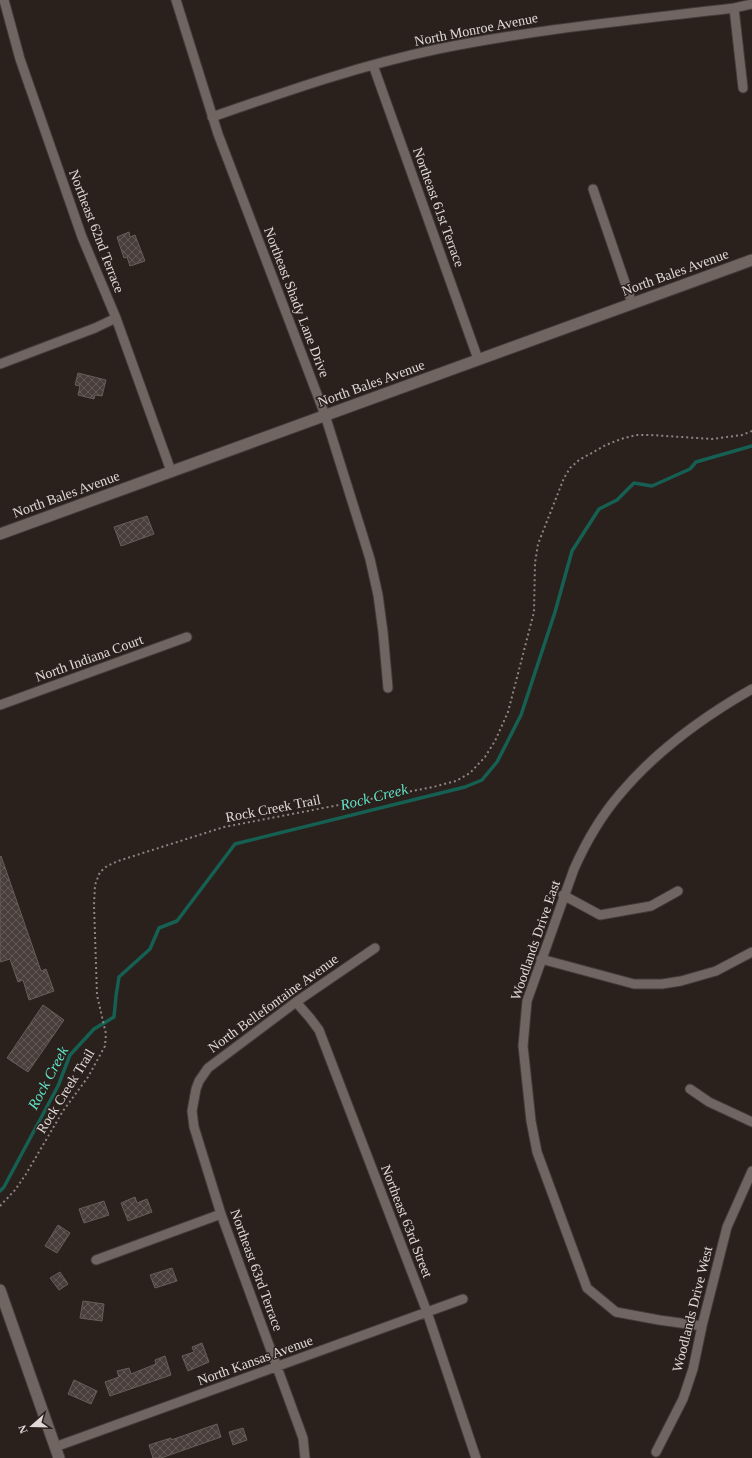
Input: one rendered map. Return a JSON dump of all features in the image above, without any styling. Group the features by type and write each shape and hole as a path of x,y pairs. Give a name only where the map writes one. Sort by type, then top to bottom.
{"street":[{"name":"Northeast 62nd Terrace","path":"4,0 20,58 82,237 116,318 171,471"},
{"name":"Northeast Shady Lane Drive","path":"176,0 212,117 324,415 370,559 384,632 388,688"},
{"name":"North Monroe Avenue","path":"212,117 320,80 373,65 436,50 504,36 734,8 752,4"},
{"path":"734,8 743,88"},
{"name":"Northeast 61st Terrace","path":"373,65 478,359"},
{"path":"593,189 632,304"},
{"name":"North Bales Avenue","path":"0,534 752,260"},
{"path":"0,364 95,328 116,318"},
{"name":"North Indiana Court","path":"0,705 187,637"},
{"name":"Woodlands Drive East","path":"702,1326 616,1312 587,1288 537,1152 531,1121 523,1046 527,1001 541,959 563,895 583,849 600,821 628,785 656,757 692,728 730,701 752,689"},
{"path":"563,895 600,915 651,906 678,891"},
{"name":"North Bellefontaine Avenue","path":"196,1089 199,1081 208,1068 296,1002 375,948"},
{"path":"541,959 634,984 662,984 681,981 716,971 752,952"},
{"name":"Northeast 63rd Street","path":"296,1002 319,1030 427,1312 476,1458"},
{"name":"Northeast 63rd Terrace","path":"196,1089 192,1103 192,1119 221,1214 303,1438 305,1458"},
{"path":"690,1089 709,1102 752,1122"},
{"name":"Woodlands Drive West","path":"656,1452 683,1399 693,1369 702,1326 728,1227 752,1171"},
{"path":"96,1260 221,1214"},
{"path":"0,1290 59,1458"},
{"name":"North Kansas Avenue","path":"55,1447 463,1299"}],"path":[{"name":"Rock Creek Trail","path":"0,1206 23,1179 63,1111 88,1077 105,1046 106,1034 97,995 94,905 95,885 100,872 107,866 130,857 224,827 433,787 456,781 470,774 485,757 495,741 508,712 534,612 535,563 538,544 564,478 570,468 579,460 606,445 636,435 712,440 742,435 752,430"}],"building":[{"path":"129,232 130,237 135,235 145,261 130,266 127,257 124,258 117,237"},
{"path":"78,373 106,380 102,396 95,395 94,399 78,395 80,386 75,385"},
{"path":"147,516 154,534 121,546 114,527"},
{"path":"1,856 41,971 46,969 54,991 29,1000 23,980 18,982 10,959 0,962"},
{"path":"43,1005 64,1020 28,1072 7,1058"},
{"path":"135,1197 137,1203 147,1199 152,1212 128,1221 121,1203"},
{"path":"104,1201 109,1215 84,1223 79,1209"},
{"path":"58,1225 70,1233 57,1253 45,1246"},
{"path":"172,1268 177,1281 155,1288 150,1275"},
{"path":"60,1272 68,1284 59,1290 50,1278"},
{"path":"83,1301 104,1304 102,1321 80,1318"},
{"path":"202,1343 209,1362 188,1371 182,1356 194,1352 192,1347"},
{"path":"165,1356 171,1375 110,1396 105,1382 119,1377 117,1371 129,1368 131,1374 156,1364 155,1360"},
{"path":"74,1380 97,1391 91,1404 68,1394"},
{"path":"217,1424 221,1437 161,1458 153,1458 149,1445 171,1438 171,1440"},
{"path":"243,1428 247,1440 233,1445 229,1432"}],"waterway":[{"name":"Rock Creek","path":"0,1191 4,1187 58,1086 70,1055 94,1029 114,1017 119,977 150,949 159,928 177,921 235,844 465,787 482,780 497,762 521,715 555,612 572,551 599,509 617,500 634,483 652,486 690,469 696,462 752,446"}]}
